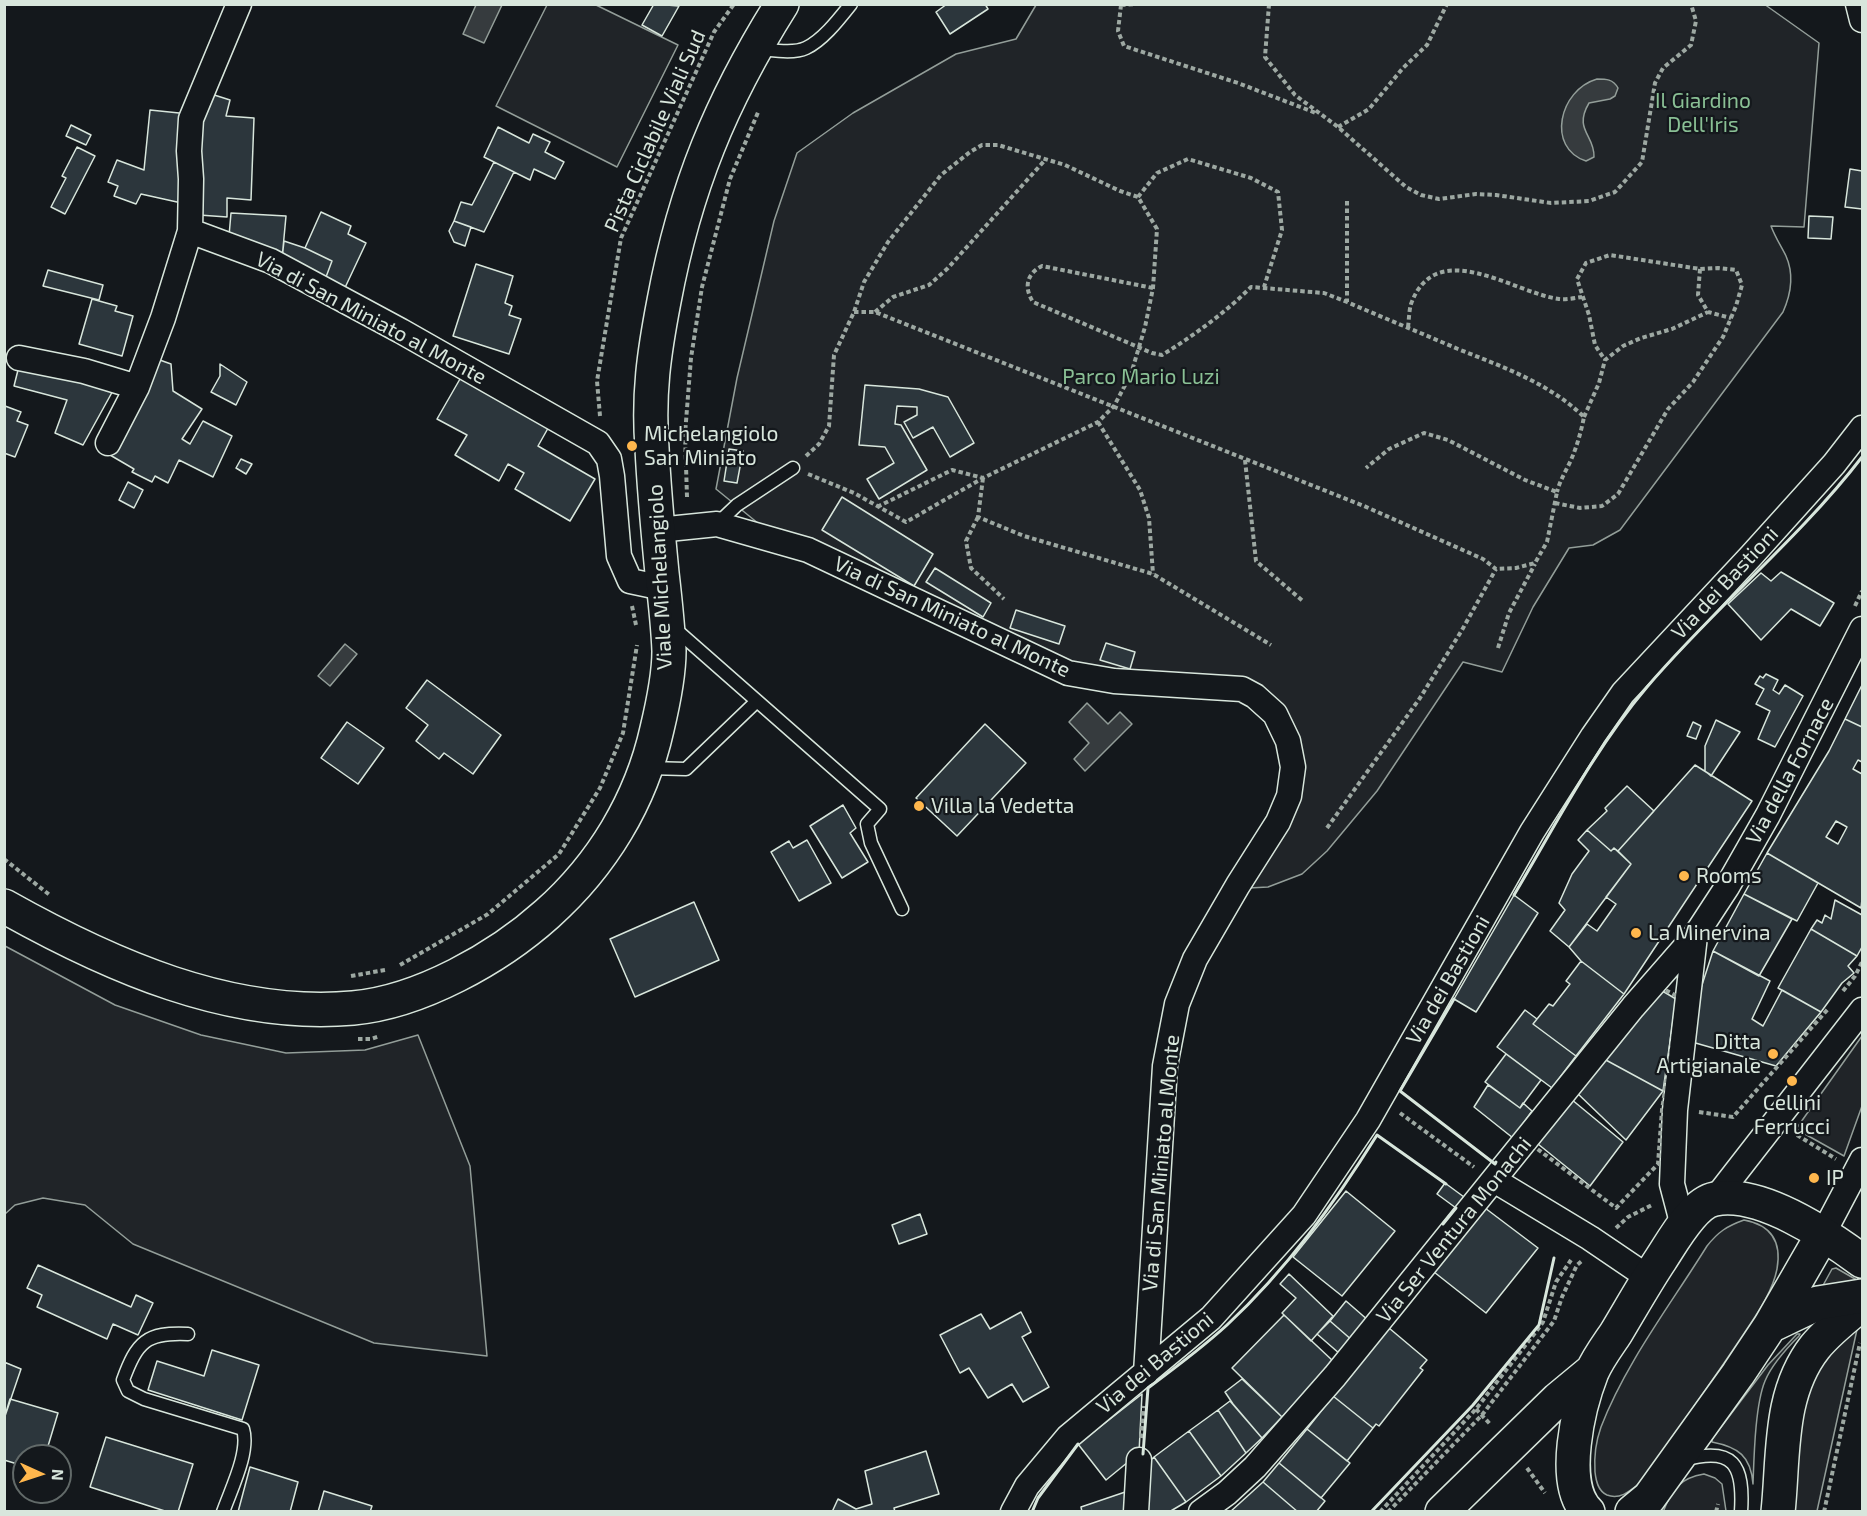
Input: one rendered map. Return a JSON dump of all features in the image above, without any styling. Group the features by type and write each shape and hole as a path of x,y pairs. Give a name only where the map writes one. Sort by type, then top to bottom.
{"main road":[{"name":"Viale Michelangiolo","path":"4,906 54,933 115,961 190,989 280,1008 356,1008 393,1000 463,973 523,936 573,891 608,846 628,812 647,768 666,688 669,654 652,625 663,588 673,529 650,396 654,356 682,219 697,170 719,117 754,49 782,4"},
{"path":"1588,1512 1577,1497 1573,1469 1577,1430 1593,1370 1683,1226 1703,1204 1714,1199 1747,1198 1757,1201 1824,1234 1863,1261"},
{"path":"1641,1507 1738,1374 1770,1326 1824,1234"},
{"path":"1770,1326 1818,1303 1863,1296"},
{"path":"1778,1512 1786,1422 1794,1386 1814,1349 1836,1326 1863,1304"},
{"path":"1442,1512 1558,1400 1593,1370"}],"street":[{"path":"108,442 137,387 190,231 191,119 239,4"},
{"path":"1858,4 1863,20"},
{"name":"Via di San Miniato al Monte","path":"190,231 271,261 598,442 603,451"},
{"path":"19,358 84,371 137,387"},
{"name":"Via dei Bastioni","path":"1013,1512 1027,1486 1063,1442 1211,1317 1289,1232 1331,1177 1380,1099 1532,832 1623,693 1804,497 1863,428"},
{"path":"603,451 609,459 612,476 619,556 630,581 663,588"},
{"name":"Via di San Miniato al Monte","path":"673,529 717,524 808,550 1068,673 1114,681 1242,689 1255,696 1275,714 1287,741 1293,767 1289,796 1278,822 1195,958 1177,1004 1165,1066 1146,1372"},
{"name":"Via della Fornace","path":"1683,1226 1672,1184 1674,1131 1695,936 1727,887 1768,815 1857,620"},
{"name":"Via Ser Ventura Monachi","path":"1201,1512 1227,1493 1262,1459 1335,1376 1633,1007 1695,936"},
{"path":"1714,1199 1863,1010"},
{"path":"1824,1234 1853,1162"},
{"path":"1494,1180 1590,1238 1649,1278"},
{"path":"1136,1512 1139,1460"}],"lane":[{"path":"754,49 784,51 805,48 833,26 851,4"},
{"path":"717,524 737,506 793,468"},
{"path":"652,625 757,701 879,809 867,824 871,843 902,909"},
{"path":"647,768 686,769 757,701"},
{"path":"188,1334 148,1338 132,1356 123,1380 128,1391 144,1399 243,1429 246,1437 244,1452 223,1512"},
{"path":"1674,1463 1704,1455 1723,1457 1732,1462 1739,1471 1742,1484 1741,1512"}],"path":[{"name":"Pista Ciclabile Viali Sud","path":"603,451 597,381 621,238 714,32 734,4"},
{"path":"1138,4 1121,5 1118,31 1124,46 1238,83 1322,115"},
{"path":"1269,4 1265,57 1296,95 1338,127 1406,187 1421,195 1439,199 1476,194 1551,203 1589,201 1615,192 1642,162 1655,83 1663,68 1691,45 1696,21 1691,4"},
{"path":"1338,127 1369,109 1403,68 1427,45 1447,4"},
{"path":"673,529 685,434 691,358 702,287 730,179 762,105"},
{"path":"982,145 998,145 1065,165 1138,197 1156,229 1153,288 1140,348 1131,374 1114,406 1098,422 983,478 906,522 854,493 793,468 819,444 829,426 834,355 854,312 864,282 888,242 941,175 982,145"},
{"path":"875,312 893,297 928,285 948,268 1046,159"},
{"path":"1138,197 1157,173 1188,159 1251,178 1278,192 1282,230 1264,288"},
{"path":"1347,201 1347,302"},
{"path":"1555,503 1580,508 1602,506 1618,494 1668,409 1693,382 1711,356 1731,318 1742,285 1736,270 1700,269 1610,255 1586,263 1577,279 1589,315 1595,345 1605,360"},
{"path":"1153,288 1042,266 1034,270 1028,280 1027,293 1033,302 1140,348 1162,355 1181,344 1236,302 1251,287 1324,293 1499,364 1541,384 1571,404 1584,417"},
{"path":"1700,269 1698,295 1708,312"},
{"path":"1408,327 1411,304 1423,282 1433,274 1443,271 1458,271 1498,278 1532,292 1561,300 1582,297"},
{"path":"854,312 875,312 1114,406 1365,507 1483,559 1496,569 1516,568 1535,563"},
{"path":"1498,648 1509,613 1547,542 1561,478 1581,435 1584,417 1599,383 1605,360 1623,346 1641,338 1672,330 1708,312 1731,318"},
{"path":"1098,422 1140,490 1149,518 1153,574"},
{"path":"1366,468 1389,449 1424,433 1448,440 1525,480 1557,492"},
{"path":"1245,460 1256,561 1304,602"},
{"path":"877,507 952,470 983,478"},
{"path":"983,478 978,517 966,541 971,568 1004,599"},
{"path":"978,517 1024,536 1153,574 1270,645"},
{"path":"1326,828 1420,698 1496,569"},
{"path":"626,571 652,625"},
{"path":"1857,620 1863,591"},
{"path":"397,967 488,914 559,854 600,788 623,733 638,639"},
{"path":"4,859 57,901"},
{"path":"1836,999 1863,962"},
{"path":"344,978 387,969"},
{"path":"1698,1112 1733,1117 1830,1006"},
{"path":"349,1039 371,1039 382,1035"},
{"path":"1380,1099 1494,1180"},
{"path":"1793,1133 1853,1162"},
{"path":"1380,1512 1476,1409 1543,1322 1556,1282 1571,1260"},
{"path":"1824,1512 1863,1334"},
{"path":"1139,1460 1146,1372"},
{"path":"1388,1512 1482,1416 1476,1409"},
{"path":"1521,1460 1544,1492 1547,1501"},
{"path":"1716,1512 1718,1504"}],"green space":[{"name":"Parco Mario Luzi","path":"1764,4 1819,43 1804,227 1771,226 1786,256 1791,277 1790,291 1783,312 1620,530 1593,545 1569,548 1533,607 1502,672 1463,662 1377,791 1327,851 1302,874 1268,887 1249,888 1287,827 1282,706 1070,666 759,524 716,489 737,378 774,221 797,153 853,113 956,54 1016,39 1036,5"},
{"path":"547,5 596,5 678,45 617,167 496,106"},
{"path":"5,946 115,1005 201,1035 286,1053 365,1050 418,1035 470,1166 487,1356 374,1343 133,1244 85,1205 43,1198 15,1205 5,1214"},
{"path":"1862,1036 1862,1106 1844,1156 1796,1129"},
{"path":"1744,1220 1768,1230 1776,1243 1778,1259 1775,1279 1756,1315 1727,1359 1640,1483 1621,1496 1607,1495 1598,1485 1595,1461 1599,1432 1611,1404 1649,1335 1707,1246 1723,1230"},
{"path":"1858,1325 1817,1511 1792,1512 1801,1398 1808,1376"},
{"path":"1797,1334 1800,1334 1771,1369 1762,1391 1756,1432 1753,1484 1752,1474 1742,1454 1712,1442 1712,1439 1768,1365"},
{"path":"1704,1474 1715,1478 1722,1484 1726,1511 1663,1512 1678,1486 1689,1478"}],"shaded area":[{"path":"476,5 502,5 484,43 463,34"},
{"path":"1597,79 1612,81 1618,88 1615,96 1610,99 1589,103 1585,112 1584,126 1594,157 1586,161 1573,154 1566,144 1562,132 1562,119 1566,106 1574,95 1584,85"},
{"path":"345,644 357,654 330,686 318,676"},
{"path":"1087,703 1108,724 1120,712 1132,724 1085,771 1074,759 1089,743 1069,722"},
{"path":"1836,1268 1862,1283 1821,1289 1832,1269"}],"building":[{"path":"654,4 679,6 662,36 642,25"},
{"path":"947,4 985,4 988,9 950,34 936,12"},
{"path":"208,93 230,100 226,116 254,118 251,200 227,198 227,217 199,215 199,110"},
{"path":"150,110 189,114 186,204 141,194 136,204 114,196 118,186 108,182 117,160 144,170"},
{"path":"71,125 91,135 86,145 66,136"},
{"path":"498,127 529,143 533,134 550,142 545,152 564,162 555,179 534,169 530,180 484,157"},
{"path":"77,147 95,156 65,214 51,207 66,178 62,176"},
{"path":"494,162 514,172 484,232 454,221 461,202 472,205"},
{"path":"1850,169 1862,171 1862,209 1845,207"},
{"path":"321,212 351,226 348,234 366,243 342,294 323,285 332,261 305,248"},
{"path":"231,213 286,216 282,259 229,236"},
{"path":"1809,216 1833,217 1831,239 1808,238"},
{"path":"454,221 471,227 465,246 454,242 449,231"},
{"path":"284,241 332,261 323,285 282,259"},
{"path":"476,264 513,276 505,303 512,306 509,315 521,319 509,354 453,336"},
{"path":"48,270 103,285 99,300 43,286"},
{"path":"92,299 117,306 115,311 133,316 122,356 79,344"},
{"path":"157,359 171,364 173,391 202,409 182,439 190,444 203,421 232,436 213,477 179,460 168,483 155,476 152,482 132,472 134,469 110,455 145,389"},
{"path":"20,362 115,387 83,445 55,433 67,400 14,386"},
{"path":"220,364 247,382 236,405 211,392 220,376"},
{"path":"464,372 551,423 538,446 595,479 570,521 515,489 524,473 508,464 499,481 455,455 467,435 437,419"},
{"path":"865,385 919,389 948,397 974,443 950,457 933,427 913,438 904,422 917,415 917,407 897,406 895,424 901,425 927,470 879,499 867,479 894,463 885,447 859,445"},
{"path":"5,406 21,412 17,421 28,425 15,457 4,453"},
{"path":"729,449 743,451 737,483 724,481"},
{"path":"241,459 252,464 246,474 236,468"},
{"path":"128,482 143,490 134,508 119,500"},
{"path":"842,497 933,554 914,586 822,530"},
{"path":"935,568 991,603 983,617 926,582"},
{"path":"1781,572 1834,603 1820,626 1791,609 1761,640 1728,604 1761,573 1771,581"},
{"path":"1016,610 1065,626 1059,644 1010,628"},
{"path":"1106,643 1135,652 1130,669 1100,660"},
{"path":"1766,674 1778,680 1773,690 1779,694 1785,685 1803,696 1775,747 1758,739 1770,711 1756,704 1764,689 1755,684 1760,676 1763,678"},
{"path":"427,680 501,735 473,774 444,753 439,759 416,741 428,725 406,708"},
{"path":"1862,685 1862,727 1845,719"},
{"path":"1845,719 1862,727 1862,762 1858,760 1853,769 1862,774 1861,908 1767,853 1829,751","holes":["1836,821 1847,827 1838,844 1826,837"]},
{"path":"1716,720 1740,732 1711,776 1705,771 1705,746"},
{"path":"347,722 384,748 358,784 321,758"},
{"path":"1693,722 1701,726 1696,739 1687,736"},
{"path":"985,724 1026,763 957,836 916,798"},
{"path":"1695,765 1752,801 1624,994 1581,961 1569,947 1587,924 1597,931 1616,904 1606,897 1631,864 1618,851"},
{"path":"1627,786 1654,811 1618,851 1614,848 1611,851 1587,830 1607,811 1605,808"},
{"path":"843,805 856,828 850,833 868,862 842,878 810,826"},
{"path":"1587,830 1611,851 1614,848 1631,864 1569,947 1550,931 1565,910 1559,903 1572,874 1589,851 1578,840"},
{"path":"807,840 831,883 799,901 771,852 789,841 793,848"},
{"path":"1767,853 1818,883 1797,921 1744,894"},
{"path":"1744,894 1792,919 1759,976 1713,951"},
{"path":"1514,895 1538,913 1476,1012 1454,999"},
{"path":"1835,900 1862,915 1862,947 1857,956 1811,929 1817,920 1822,923 1825,915 1831,919"},
{"path":"694,902 719,960 635,997 610,939"},
{"path":"1811,929 1857,956 1848,966 1854,973 1842,983 1821,1012 1778,988"},
{"path":"1713,951 1770,981 1752,1019 1763,1026 1782,990 1821,1012 1776,1066 1692,1042 1700,991"},
{"path":"1581,961 1624,994 1576,1056 1533,1024 1549,1004 1553,1006 1570,984 1566,981"},
{"path":"1659,989 1676,999 1663,1091 1604,1059"},
{"path":"1525,1010 1537,1019 1533,1024 1576,1056 1552,1088 1497,1047"},
{"path":"1506,1054 1541,1080 1520,1108 1485,1082"},
{"path":"1604,1059 1663,1091 1626,1140 1576,1092"},
{"path":"1488,1085 1520,1108 1523,1103 1532,1111 1513,1138 1474,1107"},
{"path":"1571,1099 1623,1142 1590,1186 1538,1144"},
{"path":"1445,1183 1464,1197 1456,1208 1437,1194"},
{"path":"1346,1191 1395,1231 1342,1296 1293,1257"},
{"path":"1485,1208 1538,1248 1486,1313 1434,1272"},
{"path":"920,1214 927,1234 899,1244 892,1225"},
{"path":"38,1265 131,1307 136,1295 153,1303 138,1335 113,1324 107,1339 37,1307 42,1295 27,1288"},
{"path":"1289,1274 1333,1316 1311,1341 1282,1313 1296,1298 1280,1284"},
{"path":"1346,1301 1369,1321 1353,1341 1330,1321"},
{"path":"1021,1312 1031,1332 1022,1337 1049,1387 1023,1402 1012,1384 988,1398 969,1368 960,1373 940,1335 981,1314 990,1329"},
{"path":"1284,1315 1333,1361 1282,1417 1232,1368"},
{"path":"1330,1321 1353,1341 1340,1354 1317,1334"},
{"path":"1389,1328 1427,1360 1420,1368 1423,1370 1379,1426 1376,1424 1373,1428 1333,1396"},
{"path":"212,1350 259,1365 242,1420 148,1390 157,1361 204,1376"},
{"path":"4,1362 21,1369 4,1419"},
{"path":"1242,1379 1282,1417 1262,1438 1225,1392"},
{"path":"1142,1394 1139,1453 1106,1480 1078,1444"},
{"path":"1333,1396 1373,1428 1347,1461 1307,1429"},
{"path":"10,1399 58,1413 49,1444 12,1444 12,1462 4,1460 4,1419"},
{"path":"1230,1401 1262,1438 1246,1453 1218,1410"},
{"path":"1218,1410 1246,1453 1221,1476 1189,1431"},
{"path":"1307,1429 1350,1463 1321,1498 1279,1463"},
{"path":"1189,1431 1221,1476 1186,1502 1154,1457"},
{"path":"106,1437 193,1464 178,1512 168,1512 90,1487"},
{"path":"926,1451 939,1494 894,1508 895,1512 832,1512 838,1499 856,1509 872,1504 865,1471"},
{"path":"1154,1457 1186,1502 1169,1512 1139,1512 1142,1469"},
{"path":"1279,1463 1325,1501 1316,1512 1298,1512 1263,1482"},
{"path":"250,1467 298,1482 290,1512 238,1512"},
{"path":"1263,1482 1298,1512 1230,1512"},
{"path":"1134,1489 1133,1512 1082,1512 1081,1507"},
{"path":"324,1491 372,1506 370,1512 318,1512"}],"wall":[{"path":"1514,895 1593,761 1647,687 1700,629 1811,517 1862,457"},
{"path":"1454,999 1400,1091 1495,1164 1496,1162"},
{"path":"1143,1454 1148,1388 1218,1333 1270,1281 1326,1211 1377,1135 1446,1184"},
{"path":"1443,1224 1456,1208"},
{"path":"1371,1512 1473,1405 1539,1325 1554,1258"},
{"path":"1032,1512 1038,1498 1078,1444"}],"place":[{"name":"Michelangiolo San Miniato","path":"632,446"},
{"name":"Villa la Vedetta","path":"919,806"},
{"name":"Rooms","path":"1684,876"},
{"name":"La Minervina","path":"1636,933"},
{"name":"Ditta Artigianale","path":"1773,1054"},
{"name":"Cellini Ferrucci","path":"1792,1081"},
{"name":"IP","path":"1814,1178"}],"park label":[{"name":"Il Giardino Dell'Iris","path":"1703,113"}]}
